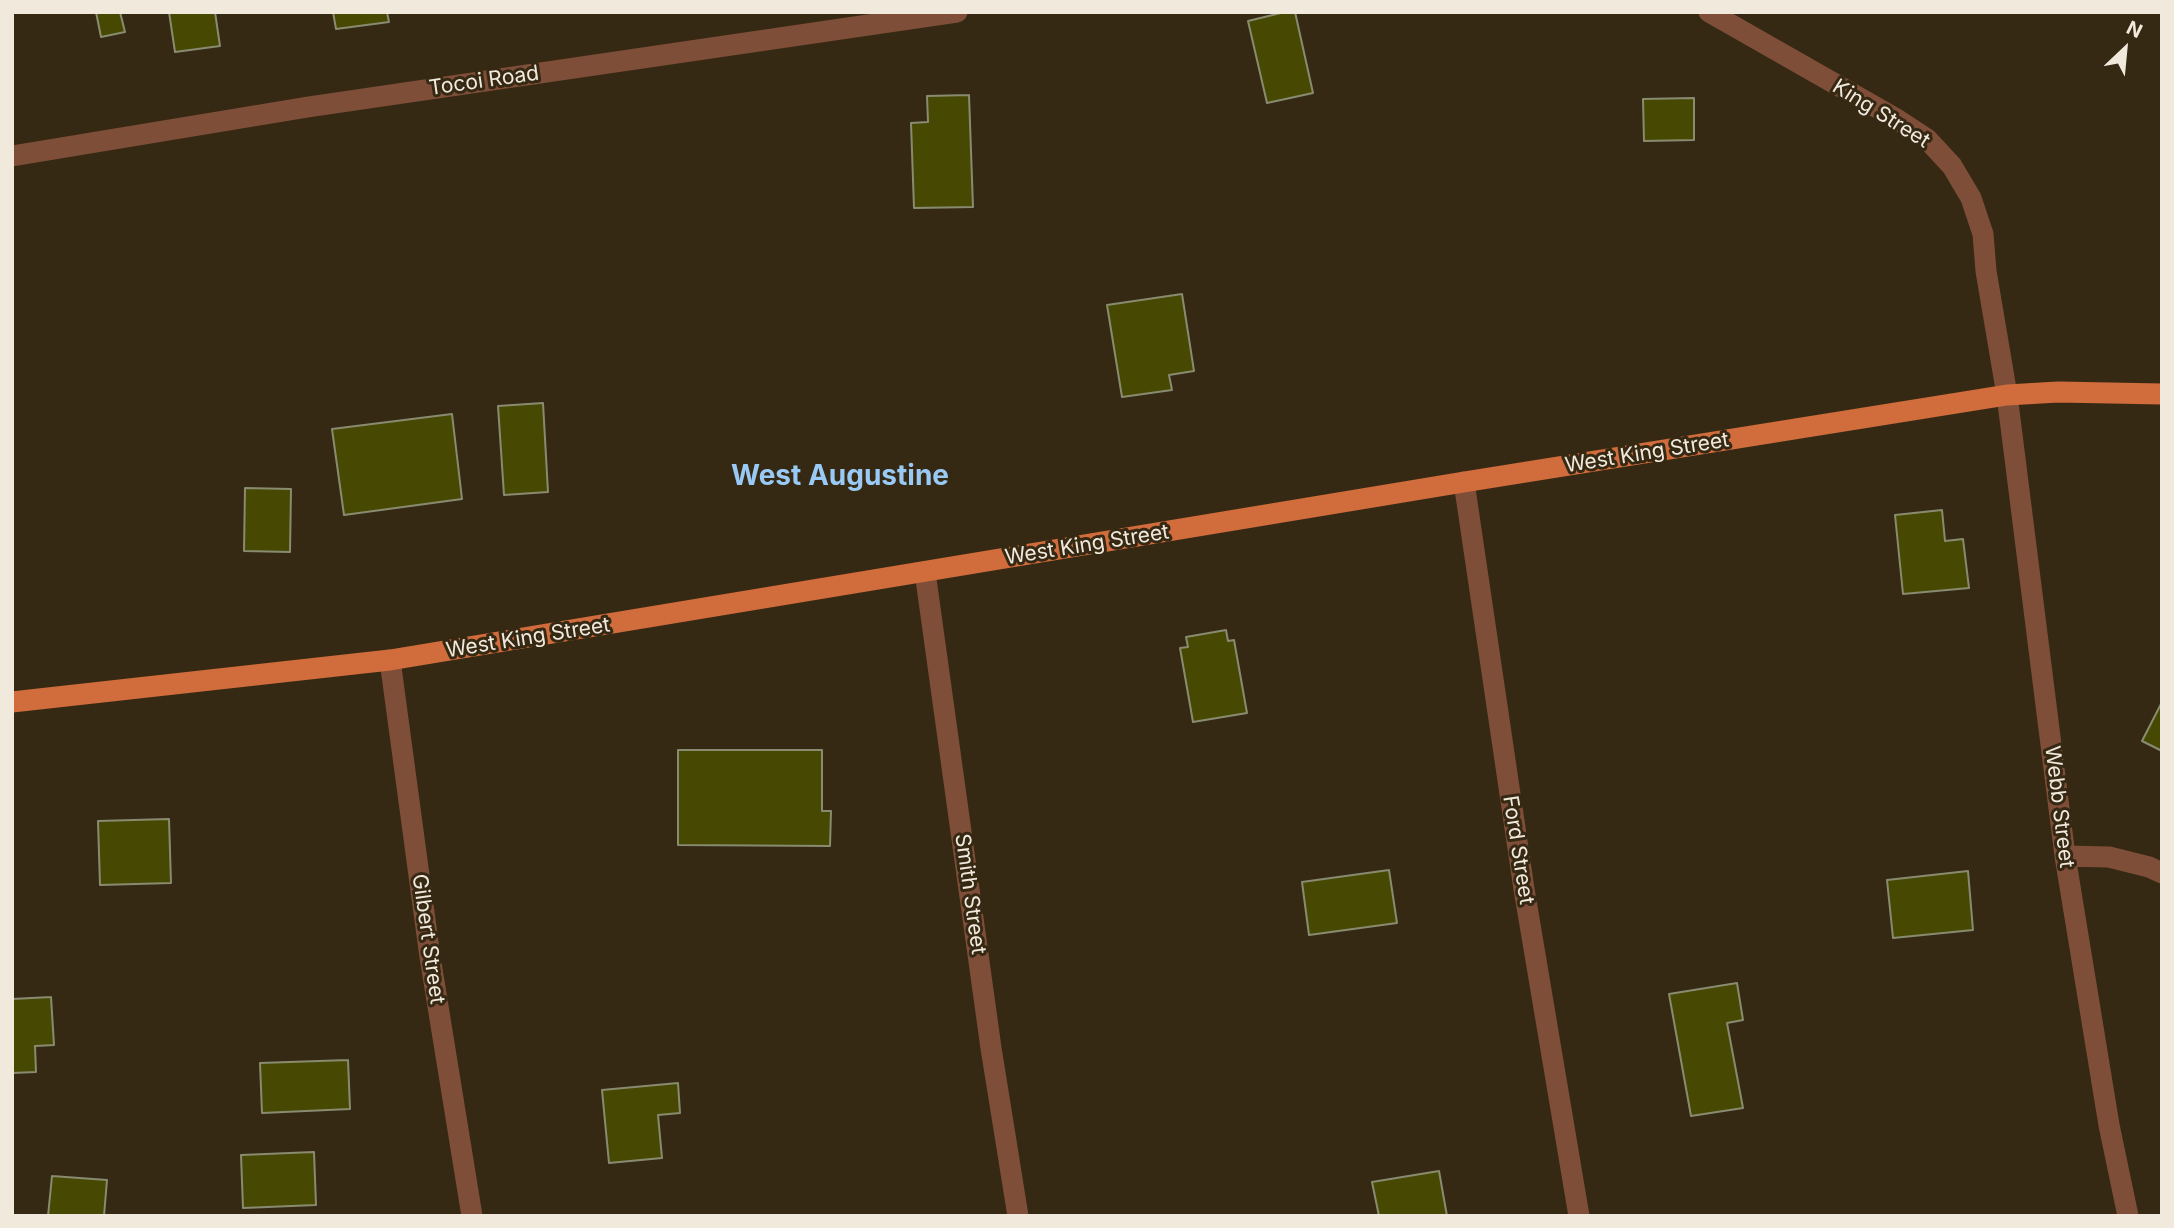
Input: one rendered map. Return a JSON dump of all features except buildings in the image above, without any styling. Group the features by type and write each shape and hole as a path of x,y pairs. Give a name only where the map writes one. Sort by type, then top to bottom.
{"main road":[{"name":"West King Street","path":"12,702 390,660 2007,395 2058,392 2162,394"}],"street":[{"name":"Tocoi Road","path":"12,156 308,107 957,12"},
{"name":"King Street","path":"1709,12 1895,118 1927,139 1952,166 1971,198 1983,234 1986,271 2007,395"},
{"name":"Webb Street","path":"2007,395 2065,856 2109,1125 2128,1216"},
{"name":"Ford Street","path":"1464,482 1524,889 1579,1216"},
{"name":"Smith Street","path":"925,572 991,1048 1018,1216"},
{"name":"Gilbert Street","path":"390,660 430,957 472,1216"},
{"path":"2065,856 2109,857 2162,873"}],"district":[{"name":"West Augustine","path":"840,477"}]}
